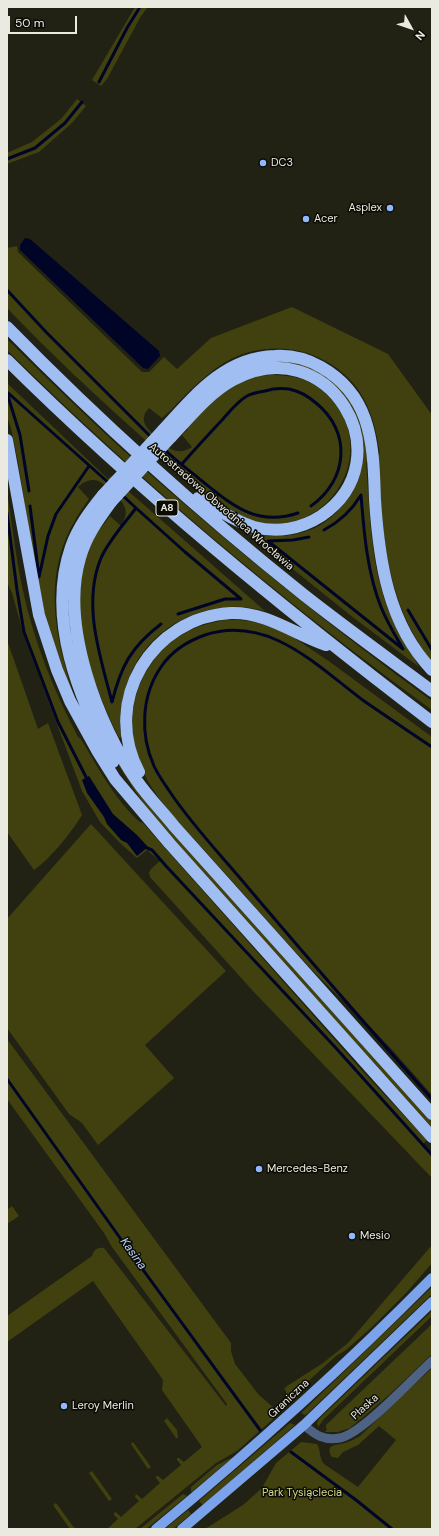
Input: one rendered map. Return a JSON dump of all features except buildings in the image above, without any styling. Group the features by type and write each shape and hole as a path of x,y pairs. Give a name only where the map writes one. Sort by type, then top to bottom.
{"highway":[{"name":"Autostradowa Obwodnica Wrocławia","path":"7,328 84,403 172,483 303,594 432,691"},
{"path":"135,801 103,743 88,711 73,668 64,620 63,585 69,553 80,527 167,433 197,394 216,377 235,365 251,359 276,356 298,358 319,366 340,380 358,403 365,419 372,453 377,526 386,585 403,629 413,646 432,670"},
{"name":"A8","path":"7,360 56,408 158,501 215,550 335,648 432,722"},
{"path":"167,433 232,380 253,371 284,368 299,371 313,377 326,385 338,396 353,422 357,444 355,469 350,483 342,496 332,507 317,518 293,528 270,530 246,524 223,513 172,483"},
{"path":"7,440 37,607 55,663 70,701 94,746 115,779 170,844 432,1137"},
{"path":"107,499 90,532 80,556 74,586 75,623 84,665 102,715 132,773 158,806 432,1114"},
{"path":"158,806 136,767 128,744 126,723 128,700 135,678 147,658 158,645 174,632 191,623 208,617 232,613 247,614 271,620 314,641 335,648"}],"main road":[{"name":"Graniczna","path":"156,1529 292,1413 383,1328 432,1278"},
{"path":"182,1529 304,1425 432,1302"}],"street":[{"name":"Płaska","path":"304,1425 316,1435 328,1438 339,1438 351,1434 372,1418 432,1361"}],"green space":[{"path":"135,7 148,7 141,16 107,79 101,86 92,80"},
{"path":"77,99 86,106 72,123 39,152 7,164 7,153 32,142 61,119"},
{"path":"17,246 18,252 142,372 149,372 164,357 177,369 211,338 292,307 388,354 432,415 432,662 416,638 395,589 389,563 382,511 377,455 380,454 378,440 367,405 353,383 339,370 323,360 305,353 287,349 268,349 249,352 231,359 214,369 162,418 149,408 145,413 144,422 149,430 168,447 181,451 192,447 182,435 188,429 186,428 217,398 231,387 245,380 269,375 299,378 310,382 329,397 344,419 350,443 348,466 339,488 324,505 304,518 280,524 253,521 224,507 209,497 180,473 74,374 7,308 7,248"},
{"path":"7,339 60,391 152,476 289,592 432,701 432,710 321,626 266,582 160,492 57,399 7,350"},
{"path":"276,360 300,364 317,371 339,388 348,398 354,409 366,447 368,461 366,462 370,520 379,579 391,616 419,667 350,615 248,533 279,536 294,535 321,525 332,517 342,506 356,484 360,472 360,462 350,408 287,365 194,401 242,367"},
{"path":"7,383 108,479 111,476 265,611 229,607 204,611 182,620 162,632 146,648 134,667 126,688 121,712 121,737 119,738 92,673 82,627 80,604 81,581 85,558 90,546 99,527 101,528 110,516 121,526 126,515 125,507 123,503 104,484 96,480 88,481 78,487 89,499 76,518 66,538 59,558 55,599 56,619 63,659 75,699 66,681 48,629 33,554 18,462 11,428 7,417"},
{"path":"7,491 21,579 33,629 53,684 78,737 81,739 100,772 123,805 141,823 142,822 366,1075 427,1140 422,1145 432,1157 432,1178 253,991 150,877 149,873 151,869 160,861 147,850 137,858 100,822 82,791 25,639 12,593 7,582"},
{"path":"101,509 73,568 89,691 176,835 432,1122 432,1130 162,828 135,791 111,753 86,697 67,625 68,573"},
{"path":"227,620 247,621 263,624 296,638 432,737 432,1095 392,1050 301,958 184,828 155,793 142,769 134,742 133,714 135,701 144,675 159,654 175,639 194,629"},
{"path":"7,640 38,729 48,723 82,815 60,845 34,870 7,832"},
{"path":"91,824 226,971 145,1045 174,1078 98,1145 82,1123 69,1114 7,1028 7,919"},
{"path":"7,1039 231,1343 231,1351 235,1364 259,1395 275,1409 276,1414 273,1419 237,1451 216,1463 135,1529 107,1529 118,1519 114,1513 116,1512 121,1517 139,1501 135,1497 136,1494 142,1499 160,1483 156,1476 163,1480 181,1465 177,1458 184,1462 202,1447 162,1390 163,1380 93,1281 7,1342 7,1316 92,1256 96,1249 104,1248 226,1406 227,1404 112,1247 104,1233 7,1099"},
{"path":"12,1206 19,1216 7,1224 7,1210"},
{"path":"432,1245 432,1263 407,1292 372,1327 346,1350 336,1356 294,1394 289,1397 286,1396 286,1391 284,1389 287,1386 323,1363 348,1343"},
{"path":"432,1287 432,1294 308,1413 305,1415 301,1413"},
{"path":"432,1311 432,1316 324,1419 318,1427 317,1423 319,1419"},
{"path":"432,1324 432,1354 389,1395 350,1428 338,1432 325,1432 327,1429 326,1425"},
{"name":"Park Tysiąclecia","path":"432,1368 432,1529 205,1529 243,1505 262,1488 276,1463 301,1442 317,1444 324,1464 358,1487 396,1440 379,1426 358,1445 343,1452 338,1458 332,1457 330,1447 345,1443 360,1436"},
{"path":"167,1418 177,1430 178,1438 176,1438 164,1421"},
{"path":"290,1423 295,1425 203,1505 199,1501"},
{"path":"133,1442 151,1467 148,1469 131,1444"},
{"path":"233,1457 192,1492 191,1491 191,1487 217,1465"},
{"path":"92,1471 112,1499 109,1501 89,1473"},
{"path":"183,1494 187,1496 146,1529 140,1529"},
{"path":"56,1503 75,1529 70,1529 53,1505"},
{"path":"188,1510 191,1514 173,1529 165,1529"}],"water":[{"path":"25,238 30,239 159,351 160,356 148,369 143,368 20,250 20,245"},
{"path":"89,776 113,814 148,847 137,856 127,843 121,840 107,824 104,817 87,793 82,780"}],"waterway":[{"path":"99,82 127,28 140,7"},
{"path":"7,159 35,148 65,123 82,102"},
{"path":"7,290 46,332 151,437"},
{"path":"182,464 237,403 244,398 253,393 274,389 289,389 296,391 313,400 328,415 336,428 340,441 341,456 338,470 332,483 323,495 311,506"},
{"path":"7,392 110,484"},
{"path":"7,393 20,435 29,491"},
{"path":"164,449 224,498 246,511 270,517 283,517 298,513"},
{"path":"30,506 39,577 48,536 56,514 89,466"},
{"path":"121,494 136,508"},
{"path":"309,537 293,540 268,541 403,649 383,613 372,580 365,537 361,495 354,506 345,515 324,530"},
{"path":"161,624 142,641 129,658 119,678 112,702 98,648 93,612 93,593 96,576 104,551 136,508 241,599 225,599 178,614"},
{"path":"7,513 24,632 58,722 86,777"},
{"path":"408,610 432,650"},
{"path":"432,747 364,701 329,673 291,647 271,638 250,632 228,630 205,635 192,640 180,648 165,662 154,678 146,703 145,729 149,754 157,773 178,803 287,934 432,1099"},
{"path":"147,848 152,850 335,1047 432,1155"},
{"name":"Kasina","path":"7,1079 130,1252 260,1430"},
{"name":"Kasina","path":"291,1452 356,1500 392,1529"}],"place":[{"name":"DC3","path":"263,163"},
{"name":"Asplex","path":"390,208"},
{"name":"Acer","path":"306,219"},
{"name":"Mercedes-Benz","path":"259,1169"},
{"name":"Mesio","path":"352,1236"},
{"name":"Leroy Merlin","path":"64,1406"}]}
